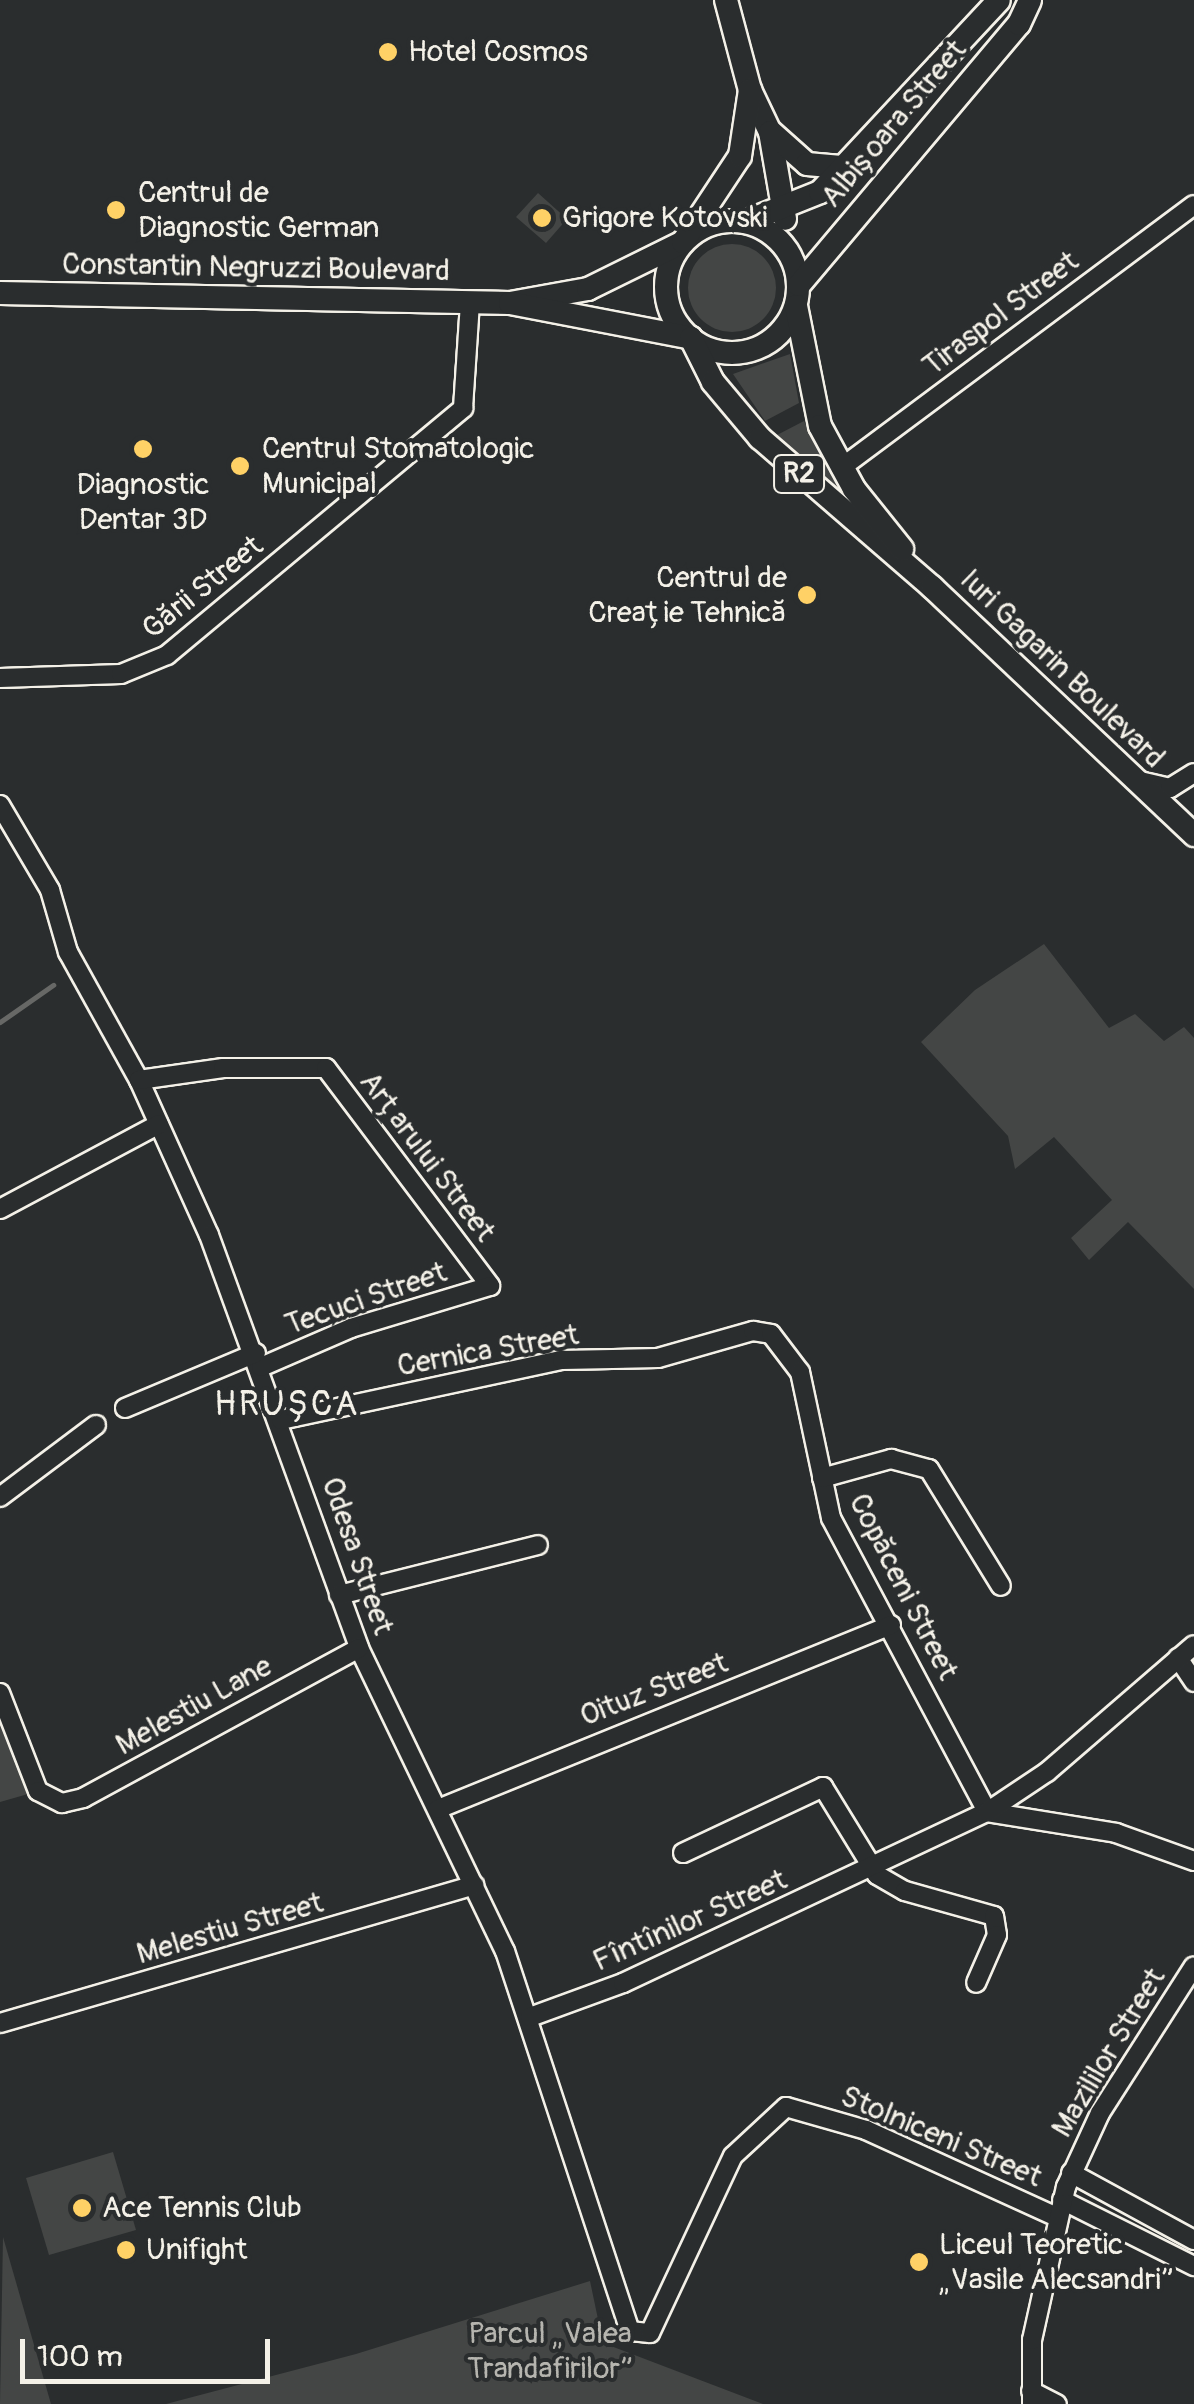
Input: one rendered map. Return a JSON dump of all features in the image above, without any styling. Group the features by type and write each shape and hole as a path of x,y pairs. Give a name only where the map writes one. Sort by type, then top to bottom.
{"main road":[{"path":"726,0 750,90 770,132 798,295 779,335 758,349 720,352 691,338 672,314 666,290 670,265 740,156 750,90"},
{"name":"Albișoara Street","path":"744,222 820,192 999,0"},
{"name":"Albișoara Street","path":"798,295 1019,24 1030,0"},
{"path":"770,132 807,164 844,167"},
{"path":"684,242 705,226 744,222 769,232 792,257"},
{"name":"Constantin Negruzzi Boulevard","path":"510,304 588,289 684,242"},
{"name":"Constantin Negruzzi Boulevard","path":"0,293 510,304 691,338"},
{"name":"Iuri Gagarin Boulevard","path":"798,295 814,408 841,468 932,586"},
{"name":"Iuri Gagarin Boulevard","path":"691,338 739,416 835,508 932,586 1194,836"}],"street":[{"name":"Tiraspol Street","path":"841,468 1194,205"},
{"name":"Gării Street","path":"0,678 120,674 168,655 464,408 470,302"},
{"path":"1126,770 1158,788 1194,774"},
{"name":"Odesa Street","path":"0,805 50,890 76,969 160,1124 281,1420 359,1648 474,1885 530,2017 622,2316 636,2334"},
{"name":"Arțarului Street","path":"139,1080 223,1068 326,1068 490,1286"},
{"path":"0,1209 160,1124"},
{"name":"Tecuci Street","path":"125,1408 351,1328 490,1286"},
{"name":"Cernica Street","path":"281,1420 547,1363 658,1358 764,1332"},
{"name":"Copăceni Street","path":"764,1332 781,1342 800,1372 831,1518 988,1812"},
{"path":"0,1497 96,1425"},
{"path":"822,1478 891,1459 929,1469 1001,1586"},
{"path":"340,1595 538,1545"},
{"name":"Oituz Street","path":"438,1808 891,1625"},
{"name":"Fîntînilor Street","path":"530,2017 623,1982 988,1812 1047,1772 1194,1645"},
{"name":"Melestiu Lane","path":"0,1693 34,1783 53,1801 84,1798 359,1648"},
{"path":"1178,1658 1194,1682"},
{"path":"683,1853 823,1787 870,1869 904,1891 994,1916 997,1935 976,1982"},
{"path":"988,1812 1116,1833 1194,1861"},
{"name":"Melestiu Street","path":"0,2023 474,1885"},
{"name":"Mazililor Street","path":"1032,2397 1032,2340 1059,2209 1071,2173 1118,2083 1191,1976"},
{"name":"Stolniceni Street","path":"636,2334 650,2334 657,2324 733,2156 786,2107 866,2130 1059,2209"},
{"name":"Stolniceni Street","path":"1071,2173 1194,2240"},
{"path":"1059,2209 1194,2266"},
{"path":"1032,2397 1057,2404"}],"green space":[{"path":"538,193 567,219 546,243 516,217","holes":["539,204 556,220 545,232 528,216"]},
{"path":"732,244 749,247 763,257 773,271 773,305 763,319 749,329 732,332 715,329 701,319 691,305 688,288 691,271 701,257 715,247"},
{"path":"790,354 799,403 765,421 733,374"},
{"path":"804,421 836,482 837,491 777,435"},
{"path":"1044,944 1109,1028 1135,1014 1164,1041 1184,1027 1194,1038 1194,1289 1128,1222 1089,1260 1071,1238 1112,1200 1054,1137 1015,1169 1008,1136 921,1042 975,990"},
{"path":"0,1720 28,1794 0,1802"},
{"name":"Ace Tennis Club","path":"113,2152 136,2230 49,2255 26,2178"},
{"path":"3,2237 51,2404 0,2404"},
{"name":"Parcul „Valea Trandafirilor”","path":"590,2281 603,2343 763,2404 166,2404 356,2354"}],"waterway":[{"path":"0,1022 53,985"}],"place":[{"name":"Hotel Cosmos","path":"388,52"},
{"name":"Centrul de Diagnostic German","path":"116,210"},
{"name":"Grigore Kotovski","path":"542,218"},
{"name":"Diagnostic Dentar 3D","path":"143,449"},
{"name":"Centrul Stomatologic Municipal","path":"240,466"},
{"name":"Centrul de Creație Tehnică","path":"807,595"},
{"name":"Ace Tennis Club","path":"82,2208"},
{"name":"Unifight","path":"126,2250"},
{"name":"Liceul Teoretic „Vasile Alecsandri”","path":"919,2262"}],"district":[{"name":"HRUȘCA","path":"287,1404"}]}
